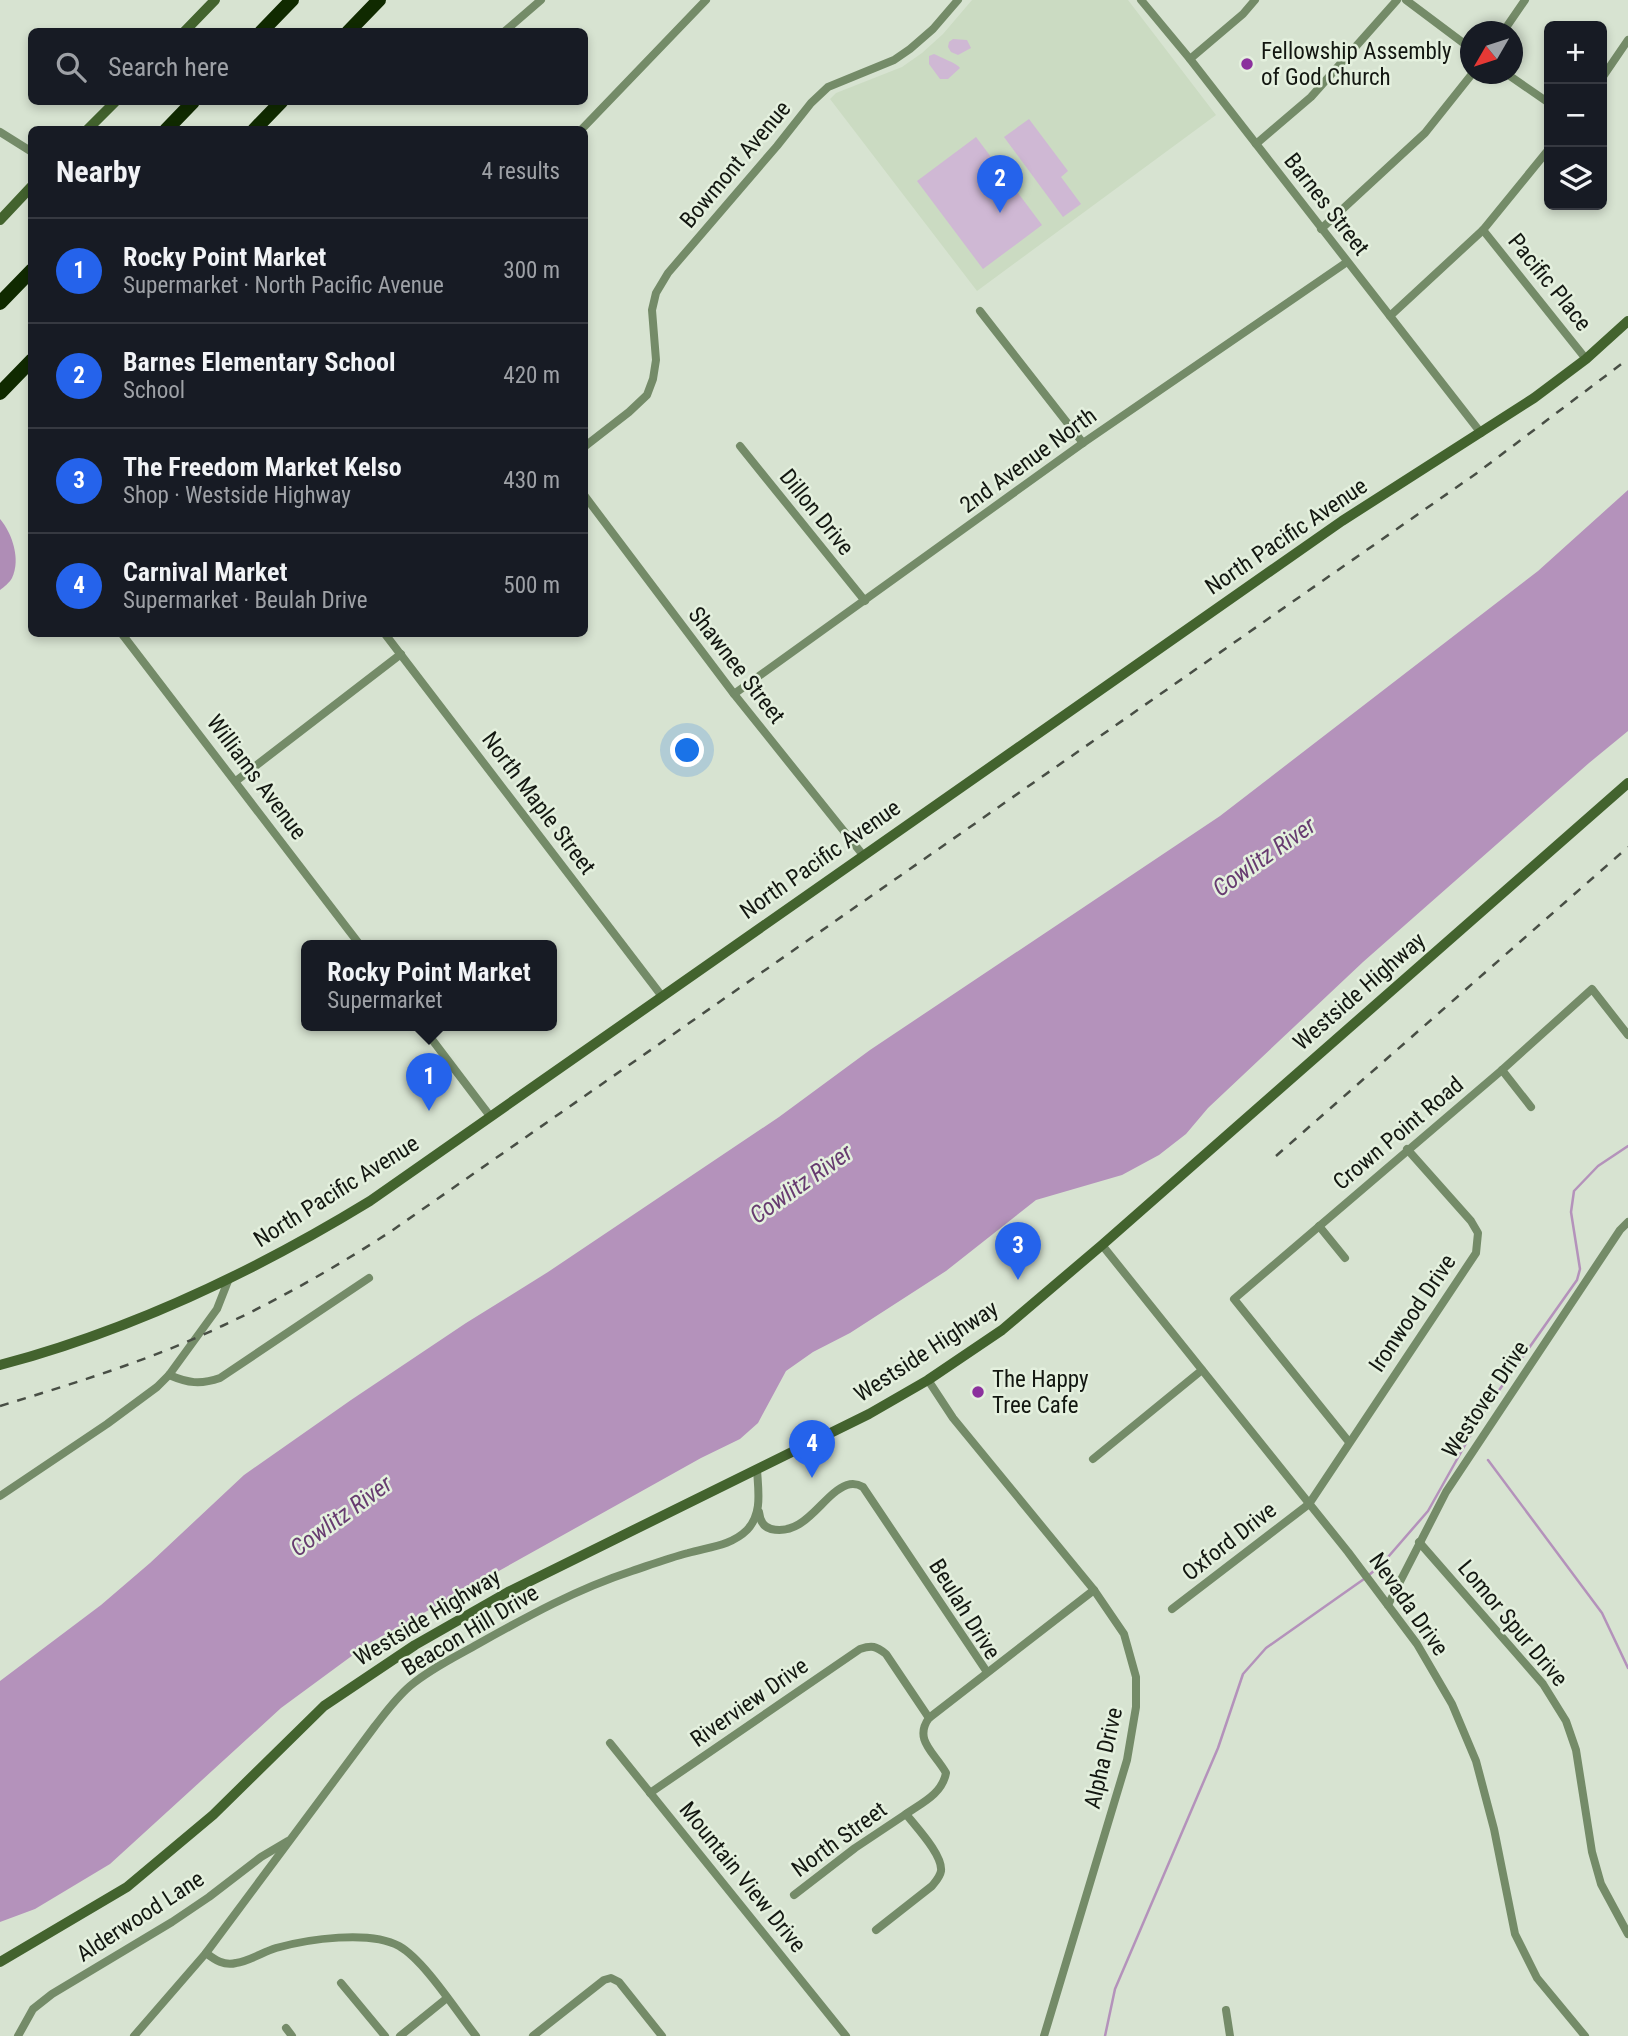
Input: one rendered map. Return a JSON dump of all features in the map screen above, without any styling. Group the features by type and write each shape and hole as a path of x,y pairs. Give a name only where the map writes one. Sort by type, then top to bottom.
{"highway":[{"path":"265,28 292,0"},
{"path":"352,28 379,0"},
{"path":"170,126 190,105"},
{"path":"258,126 278,105"},
{"path":"0,303 28,274"},
{"path":"0,393 28,364"}],"street":[{"path":"188,28 215,0"},
{"path":"508,28 541,0"},
{"path":"585,126 706,0"},
{"name":"Bowmont Avenue","path":"588,444 647,395 656,360 652,310 656,293 668,272 811,103 828,87 894,60 933,29 958,0"},
{"name":"Barnes Street","path":"1141,0 1190,59 1481,433"},
{"path":"1190,59 1255,0"},
{"path":"1256,144 1311,97 1397,0"},
{"path":"1406,0 1460,40"},
{"path":"1511,21 1525,0"},
{"path":"1607,71 1628,40"},
{"path":"1321,229 1425,133 1464,84"},
{"path":"1521,84 1544,100"},
{"path":"91,126 112,105"},
{"path":"0,132 28,150"},
{"path":"1390,316 1483,230 1544,155"},
{"path":"0,220 28,190"},
{"name":"Pacific Place","path":"1483,230 1586,359"},
{"name":"2nd Avenue North","path":"734,694 1083,443 1346,262"},
{"path":"980,311 1083,443"},
{"name":"North Pacific Avenue","path":"0,1365 91,1338 228,1281 370,1201 1342,521 1534,398 1586,359 1628,321"},
{"name":"Dillon Drive","path":"740,446 865,601"},
{"name":"Shawnee Street","path":"588,500 734,694 863,855"},
{"name":"Williams Avenue","path":"124,637 356,940"},
{"name":"North Maple Street","path":"387,637 661,995"},
{"path":"236,780 401,654"},
{"name":"Westside Highway","path":"0,1962 127,1887 213,1815 324,1706 386,1664 508,1592 869,1414 928,1380 1002,1330 1628,783"},
{"name":"Crown Point Road","path":"1349,1442 1234,1299 1502,1070 1592,989 1628,1035"},
{"path":"426,1031 490,1116"},
{"path":"1502,1070 1531,1107"},
{"name":"Ironwood Drive","path":"1309,1504 1476,1253 1478,1233 1471,1221 1407,1149"},
{"name":"Westover Drive","path":"1388,1605 1446,1492 1620,1230 1628,1223"},
{"path":"1319,1226 1345,1258"},
{"name":"Nevada Drive","path":"1102,1245 1417,1644 1452,1704 1476,1761 1494,1829 1515,1934 1537,1978 1585,2036"},
{"path":"169,1375 188,1383 205,1384 220,1378 369,1278"},
{"path":"0,1496 143,1399 169,1375 217,1309 228,1281"},
{"path":"1093,1459 1202,1370"},
{"name":"Alpha Drive","path":"928,1380 953,1418 1094,1590 1124,1634 1136,1677 1136,1707 1127,1760 1044,2036"},
{"path":"757,1469 758,1510"},
{"name":"Beulah Drive","path":"758,1510 765,1527 776,1530 789,1528 814,1513 846,1485 863,1487 987,1672 929,1718"},
{"name":"Oxford Drive","path":"1172,1609 1309,1504"},
{"name":"Beacon Hill Drive","path":"134,2036 206,1953 395,1701 431,1671 572,1594 611,1578 731,1541 746,1531 758,1510"},
{"name":"Lomor Spur Drive","path":"1419,1542 1543,1684 1566,1721 1576,1750 1592,1852 1601,1884 1628,1934"},
{"path":"987,1672 1094,1590"},
{"name":"Riverview Drive","path":"650,1793 860,1649 870,1646 877,1647 886,1654 929,1718"},
{"path":"876,1930 932,1885 940,1877 942,1869 939,1858 906,1814 933,1796 944,1782 946,1773 922,1736 929,1718"},
{"name":"Mountain View Drive","path":"610,1743 846,2036"},
{"name":"North Street","path":"794,1895 855,1848 906,1814"},
{"name":"Alderwood Lane","path":"18,2036 33,2009 52,1994 172,1922 261,1857 293,1838"},
{"path":"206,1953 219,1962 234,1964 276,1948 305,1942 352,1937 379,1938 401,1947 417,1962 476,2036"},
{"path":"533,2036 604,1980 611,1978 619,1982 662,2036"},
{"path":"341,1983 385,2036"},
{"path":"400,2036 447,1998"},
{"path":"1226,2010 1230,2036"}],"shaded area":[{"path":"972,0 1128,0 1216,115 977,291 830,99 836,93 902,67 943,34"},
{"path":"953,39 967,40 971,48 958,55 951,52 948,47"},
{"path":"934,54 960,68 948,79 940,79 929,64 929,56"},
{"path":"1029,119 1068,171 1061,177 1081,204 1063,217 1004,137"},
{"path":"976,137 1042,225 983,269 917,181"},
{"path":"0,519 11,539 16,563 12,578 0,590"}],"water":[{"name":"Cowlitz River","path":"1628,490 1628,731 1363,962 1208,1108 1186,1134 1159,1155 1122,1175 1036,1200 946,1271 786,1371 758,1423 740,1439 701,1458 368,1644 281,1708 110,1864 35,1909 0,1922 0,1681 101,1605 244,1475 466,1323 548,1272 779,1117 870,1050 1220,816 1538,571"}],"waterway":[{"path":"1369,1575 1382,1564 1428,1511 1483,1413 1577,1280 1580,1269 1571,1212 1574,1191 1598,1166 1628,1146"},
{"path":"1488,1460 1602,1613 1628,1668"},
{"path":"1105,2036 1115,1989 1218,1748 1243,1674 1266,1648 1364,1579"}],"railway":[{"path":"0,1406 113,1370 195,1338 286,1294 390,1232 1477,473 1628,359"},
{"path":"1276,1156 1628,847"}],"place":[{"name":"Fellowship Assembly of God Church","path":"1247,64"},
{"name":"Barnes Elementary School","path":"1000,213"},
{"name":"Rocky Point Market","path":"429,1111"},
{"name":"The Freedom Market Kelso","path":"1018,1280"},
{"name":"The Happy Tree Cafe","path":"978,1392"},
{"name":"Carnival Market","path":"812,1478"}]}
